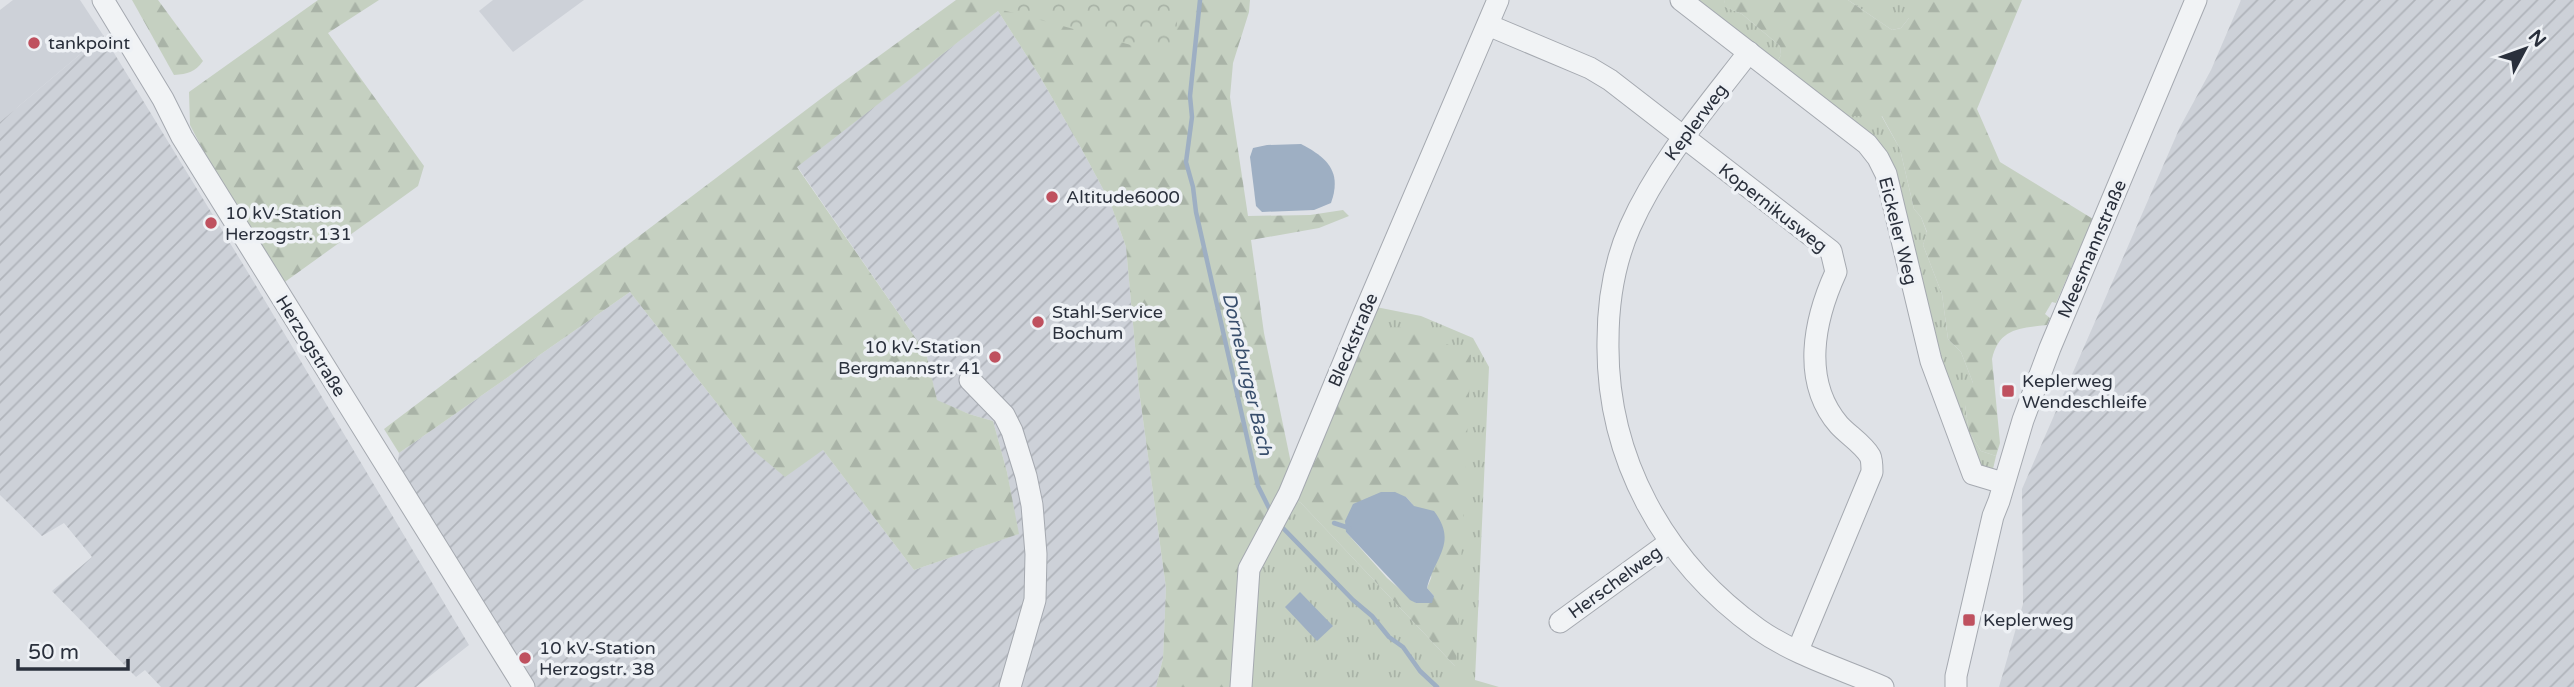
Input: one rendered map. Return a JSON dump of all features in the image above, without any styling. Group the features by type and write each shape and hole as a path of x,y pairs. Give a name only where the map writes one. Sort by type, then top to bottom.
{"street":[{"name":"Herzogstraße","path":"104,0 163,99 182,137 524,687"},
{"name":"Bleckstraße","path":"1241,687 1249,569 1289,494 1498,0"},
{"name":"Eickeler Weg","path":"1681,0 1867,144 1878,158 1886,174 1931,361 1973,474 2001,492"},
{"name":"Meesmannstraße","path":"1957,687 1956,676 1993,516 2023,420 2050,348 2196,0"},
{"name":"Kopernikusweg","path":"1488,25 1590,68 1830,251 1836,272 1817,323 1814,348 1817,373 1825,400 1837,422 1870,456 1872,472 1798,650"},
{"name":"Keplerweg","path":"1749,52 1649,189 1629,229 1614,274 1608,318 1607,374 1615,425 1630,471 1670,542 1726,604 1761,631 1883,687"},
{"path":"970,380 1004,415 1012,431 1032,505 1036,554 1035,600 1010,687"},
{"name":"Herschelweg","path":"1560,622 1670,542"}],"shaded area":[{"path":"13,0 80,0 103,35 0,122 0,10"},
{"path":"493,0 584,0 513,52 479,11"},
{"path":"2241,0 2574,0 2574,687 1999,687 2023,604 2022,489 2180,127 2211,70"},
{"path":"998,11 1081,148 1110,202 1126,247 1139,390 1166,588 1163,658 1156,687 532,687 397,469 399,453 630,292 754,451 823,450 914,570 1018,534 1007,472 993,421 937,401 926,353 797,166"},
{"path":"103,35 255,284 469,645 416,687 161,687 145,670 136,677 52,591 92,557 64,523 42,536 0,495 0,122"}],"green space":[{"path":"132,0 158,0 203,61 197,68 174,75"},
{"path":"318,0 379,0 328,33 424,166 418,186 282,284 210,164 190,125 189,92"},
{"path":"956,0 1250,0 1249,12 1233,63 1230,97 1248,216 1310,215 1343,210 1349,216 1319,228 1251,240 1264,333 1292,468 1264,538 1241,687 1156,687 1163,658 1166,588 1139,390 1126,247 1110,202 1081,148 998,11 797,167 926,353 937,400 993,421 1007,472 1019,534 914,570 823,450 785,477 754,451 630,292 399,453 384,429 835,88"},
{"path":"991,0 1179,0 1174,57 998,9"},
{"path":"1690,0 1724,0 1726,7 1742,14 1780,46 1781,55 1775,66"},
{"path":"1724,0 1848,0 1892,30 1901,28 1909,18 1909,0 2022,0 1977,109 2000,162 2093,219 2056,303 2052,302 2045,314 2050,318 2047,325 2028,327 2005,335 1995,349 1992,359 2000,443 1996,456 1981,451 1969,432 1965,405 1956,395 1957,387 1973,383 1961,352 1948,339 1942,294 1923,245 1927,232 1921,217 1914,209 1900,149 1882,116 1838,116 1775,66 1781,55 1780,46 1742,14 1725,7"},
{"path":"1848,0 1909,0 1909,18 1901,28 1892,30"},
{"path":"1881,115 1900,149 1914,209 1921,217 1927,233 1923,245 1942,294 1948,339 1961,352 1973,383 1965,405 1969,432 1981,451 1996,456 1993,469 1981,466 1940,372 1894,188 1838,116"},
{"path":"1376,307 1421,316 1473,338 1489,367 1475,680 1499,687 1241,687 1249,569 1291,498 1301,503 1455,666 1366,329"},
{"path":"1409,327 1471,355 1456,667 1301,503 1291,498 1366,329","holes":["1406,497 1414,506 1424,508 1445,544 1427,588 1434,596 1416,603 1387,578 1346,532"]}],"water":[{"path":"1301,144 1319,155 1330,167 1335,183 1331,203 1314,210 1262,212 1256,206 1250,157 1253,148"},
{"path":"1381,492 1395,492 1406,497 1414,506 1434,511 1441,522 1444,541 1427,588 1434,596 1432,603 1416,603 1410,600 1346,532 1345,521 1353,504"},
{"path":"1300,592 1333,626 1317,641 1285,607"}],"waterway":[{"name":"Dorneburger Bach","path":"1200,0 1190,96 1192,117 1186,162 1258,486 1271,512"},
{"path":"1334,523 1349,528"},
{"name":"Dorneburger Bach","path":"1280,525 1372,616 1389,637 1403,647 1420,671 1437,687"}],"place":[{"name":"tankpoint","path":"34,43"},
{"name":"Altitude6000","path":"1052,197"},
{"name":"10 kV-Station Herzogstr. 131","path":"211,223"},
{"name":"Stahl-Service Bochum","path":"1038,322"},
{"name":"10 kV-Station Bergmannstr. 41","path":"995,357"},
{"name":"Keplerweg Wendeschleife","path":"2008,391"},
{"name":"Keplerweg","path":"1969,620"},
{"name":"10 kV-Station Herzogstr. 38","path":"525,658"}]}
